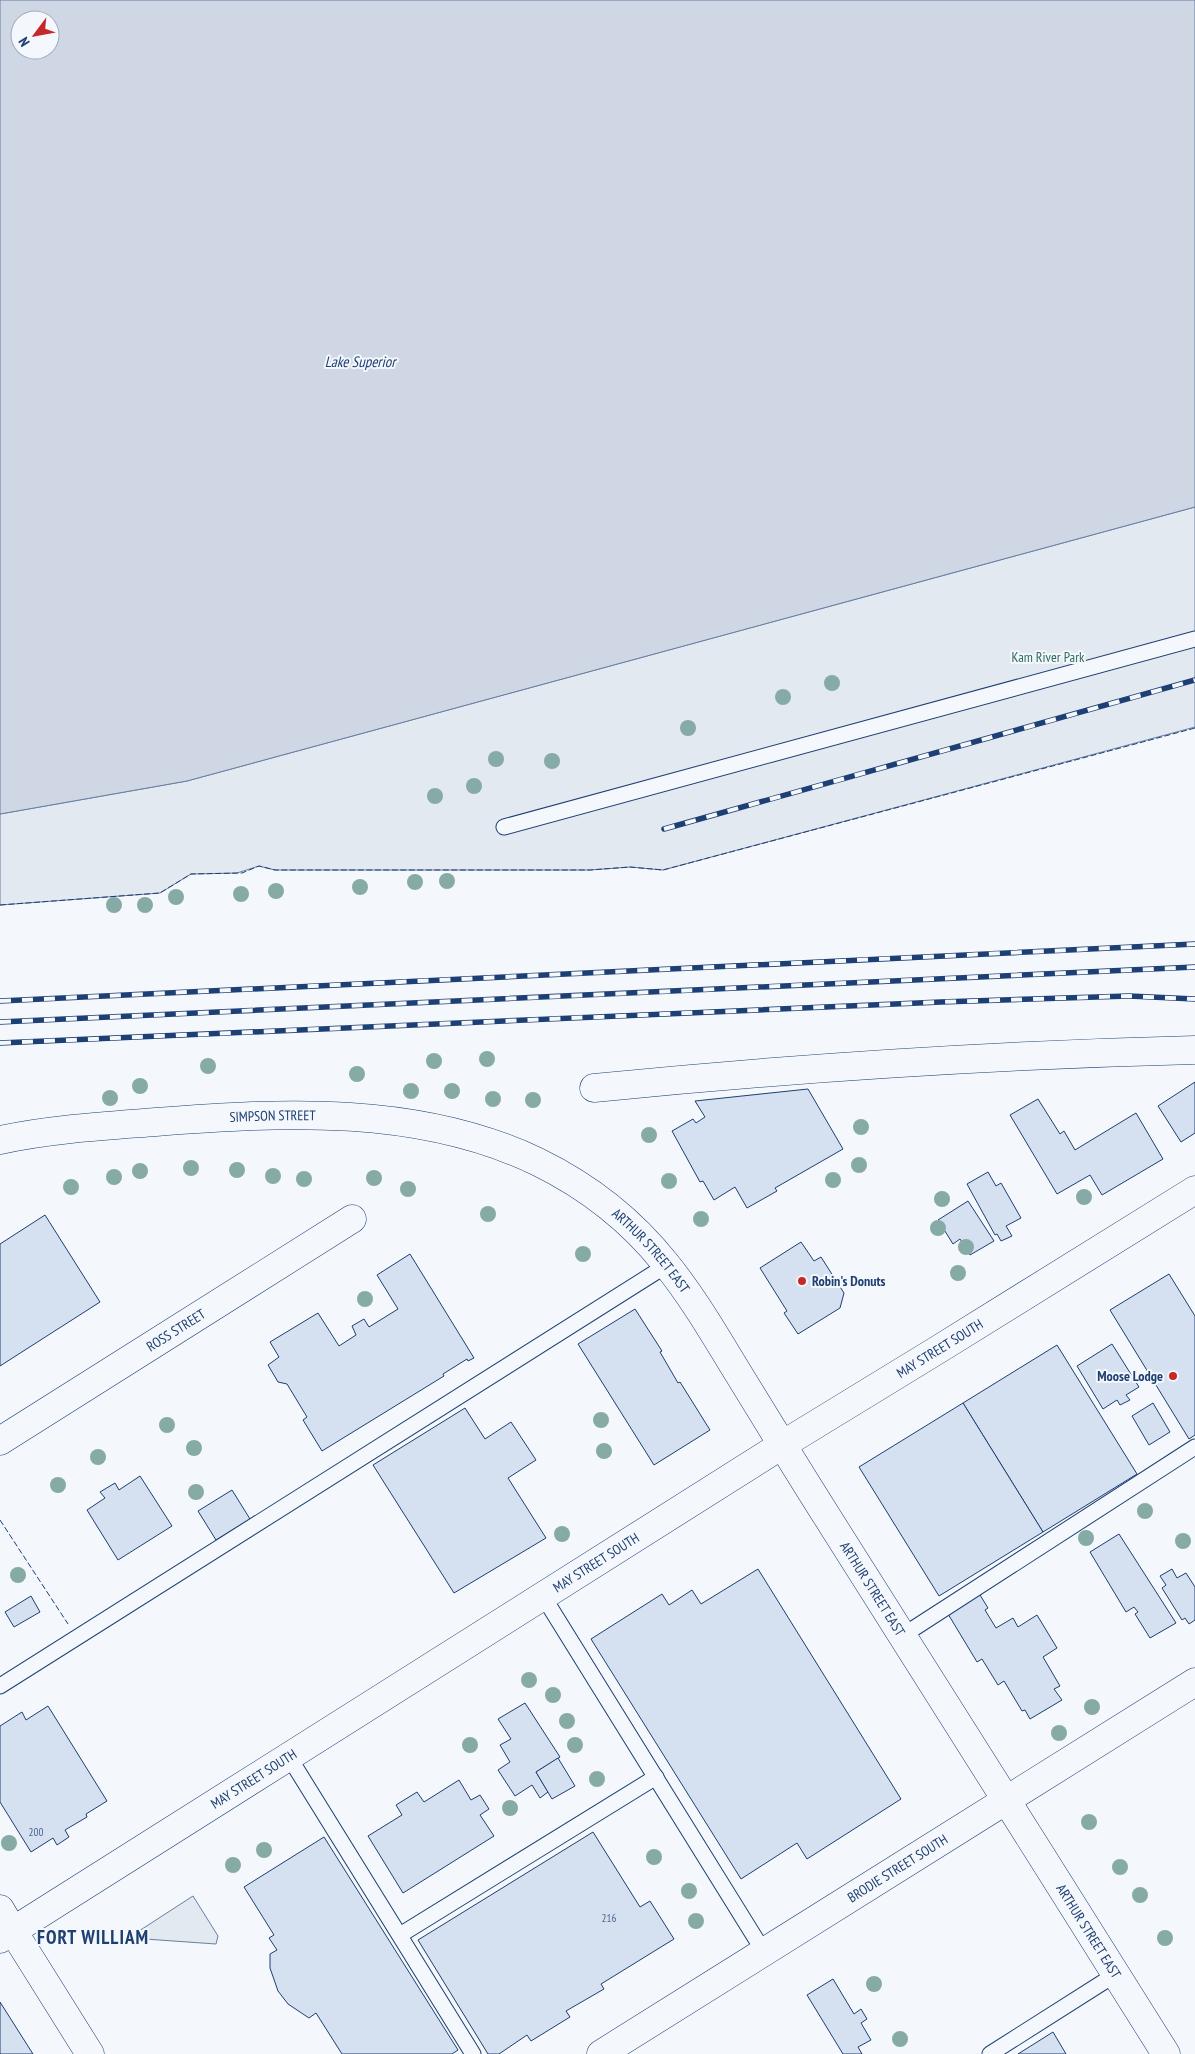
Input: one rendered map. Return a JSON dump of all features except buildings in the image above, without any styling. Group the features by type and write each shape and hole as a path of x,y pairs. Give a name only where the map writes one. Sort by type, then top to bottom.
{"main road":[{"path":"594,1088 869,1065 1079,1053 1195,1050"},
{"name":"SIMPSON STREET","path":"0,1140 33,1133 241,1115 328,1115 415,1124 492,1143 538,1162"},
{"name":"ARTHUR STREET EAST","path":"538,1162 573,1181 605,1204 638,1232 667,1265 696,1306 1166,2054"},
{"name":"MAY STREET SOUTH","path":"4,1926 289,1757 782,1445 939,1350 1195,1190"},
{"name":"ROSS STREET","path":"0,1441 352,1219"},
{"name":"BRODIE STREET SOUTH","path":"600,2054 1195,1682"},
{"path":"4,1926 90,2054"}],"lane":[{"path":"504,827 1195,639"},
{"path":"0,1686 667,1265"},
{"path":"902,1636 1195,1447"},
{"path":"543,1596 764,1952"},
{"path":"289,1757 473,2054"},
{"path":"400,1935 656,1777"},
{"path":"990,2054 1116,1974"}],"green space":[{"name":"Kam River Park","path":"1195,507 1195,727 663,870 630,867 590,870 275,870 259,866 237,873 191,874 160,893 0,905 0,814 187,781"},
{"path":"193,1896 218,1936 216,1944 145,1939 139,1931"}],"water":[{"name":"Lake Superior","path":"0,0 1195,0 1195,507 187,781 0,814"}],"railway":[{"path":"664,829 1195,680"},
{"path":"0,1001 1195,944"},
{"path":"0,1022 1195,967"},
{"path":"0,1043 941,1002 1129,996 1195,999"}],"fence":[{"path":"0,905 160,893 191,874 242,873 259,866 275,870 590,870 630,867 663,870 1195,728"},
{"path":"0,1520 68,1624"}],"place":[{"name":"Robin's Donuts","path":"802,1281"},
{"name":"Moose Lodge","path":"1173,1376"}],"district":[{"name":"FORT WILLIAM","path":"93,1937"}]}
